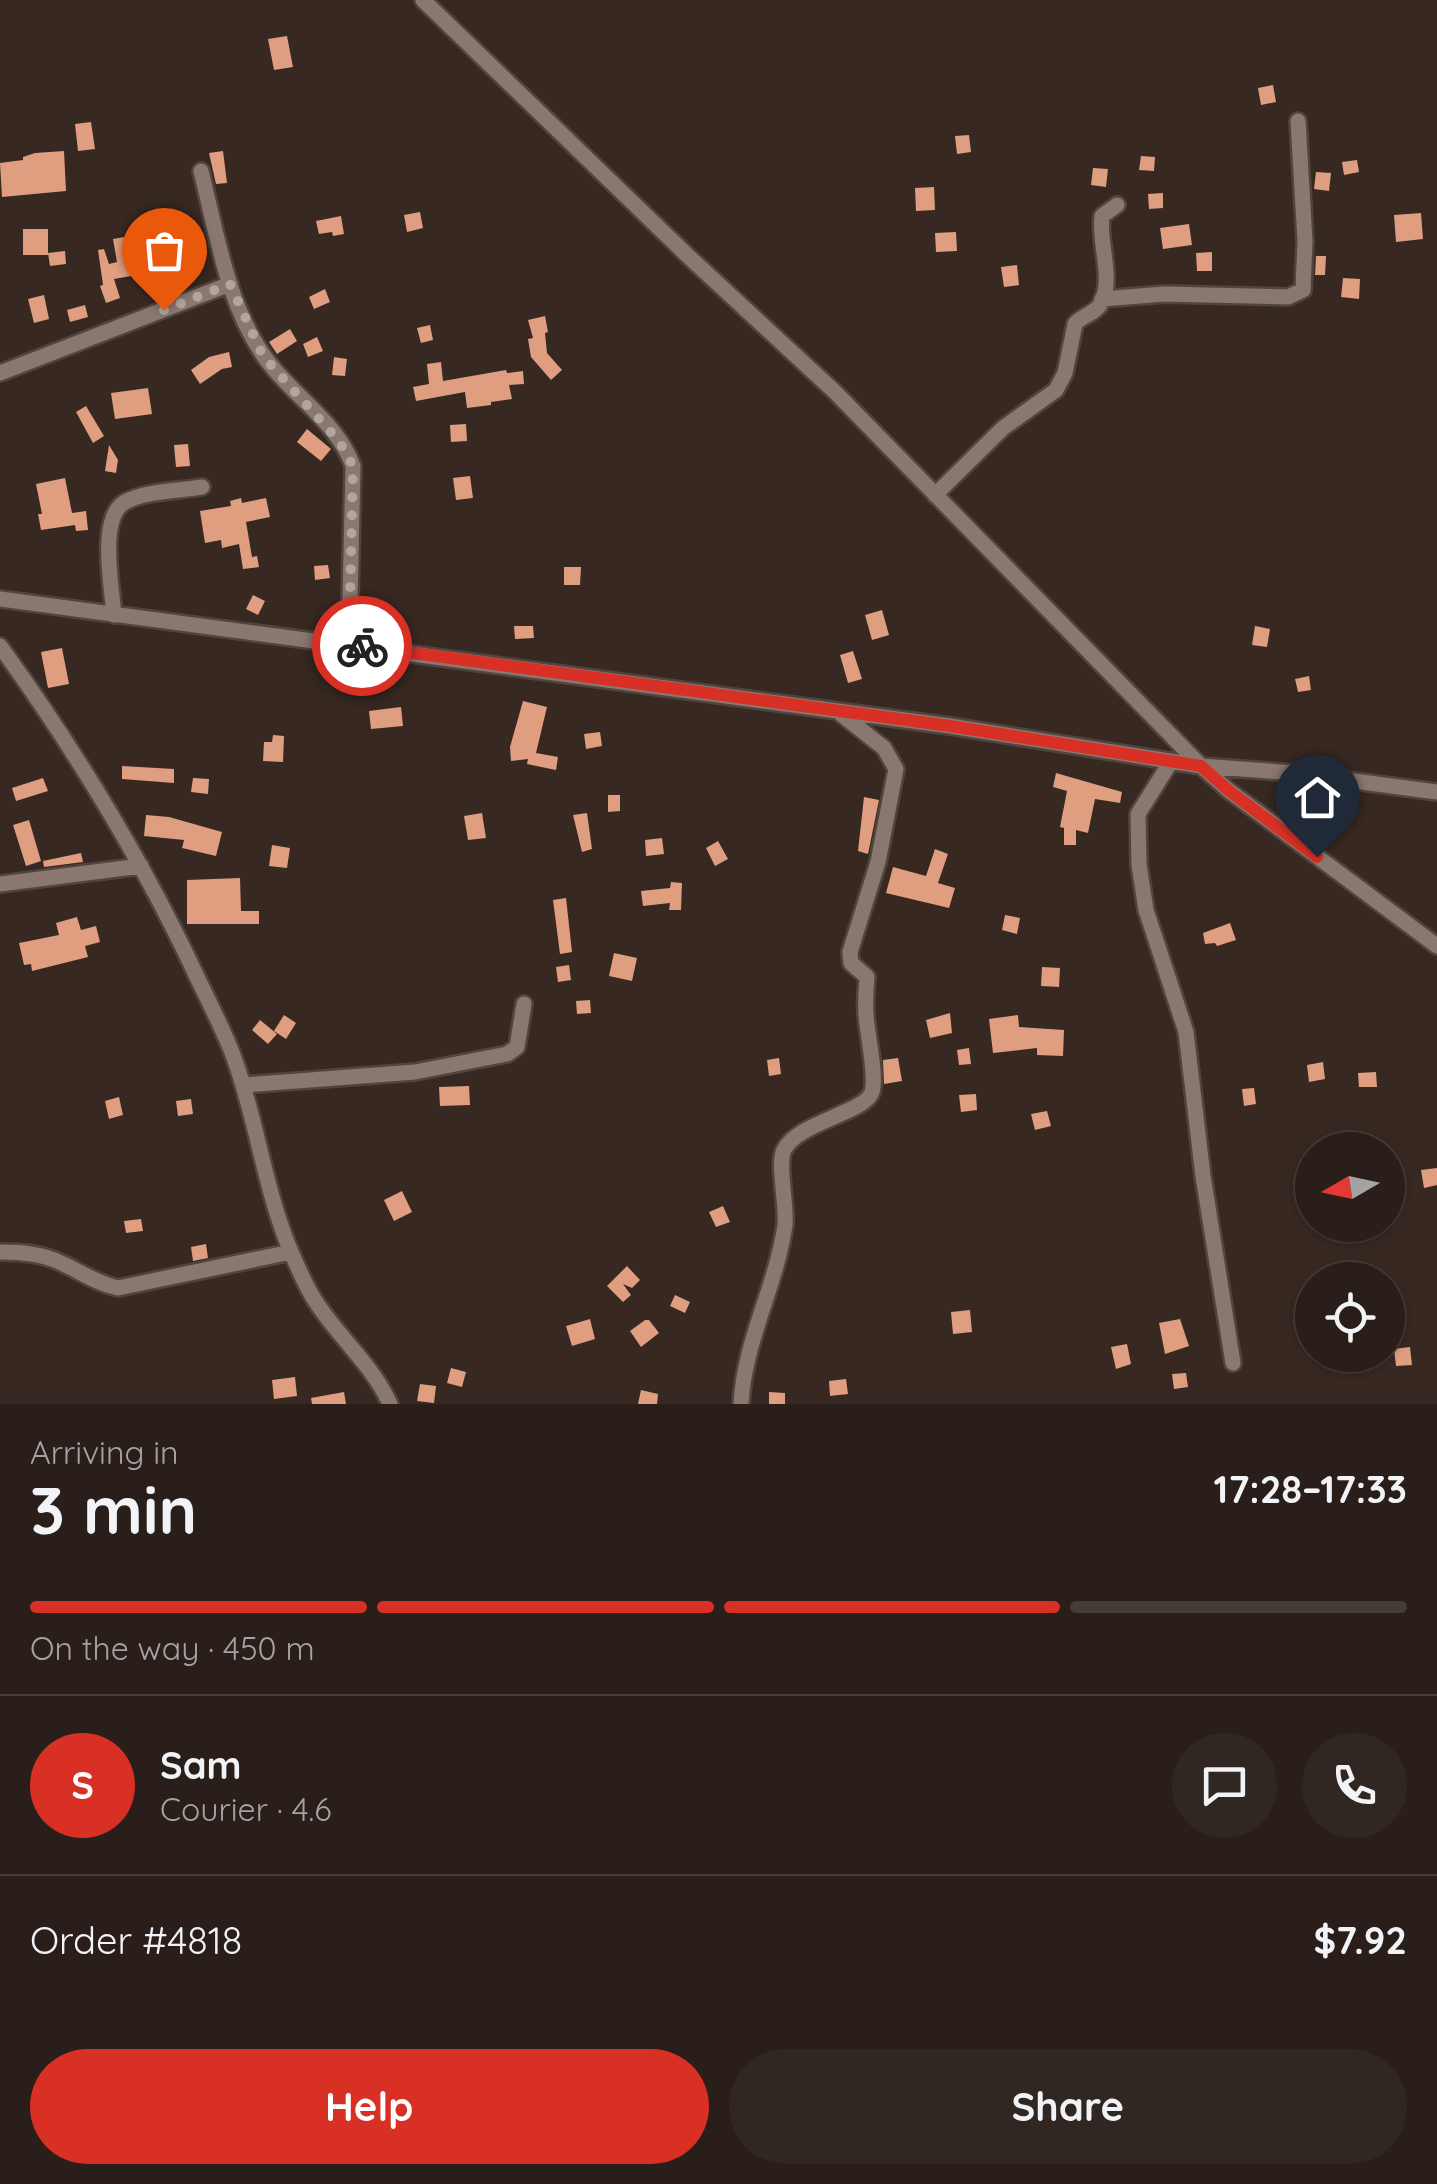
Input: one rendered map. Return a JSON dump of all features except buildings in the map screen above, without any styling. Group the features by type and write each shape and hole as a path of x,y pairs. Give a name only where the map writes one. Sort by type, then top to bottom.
{"street":[{"path":"424,0 688,256 834,391 1201,766 1437,946"},
{"path":"1102,299 1164,294 1288,297 1303,290 1305,241 1298,121"},
{"path":"201,171 230,284 263,356 339,441 353,466 349,644"},
{"path":"935,495 1004,428 1056,390 1065,373 1074,324 1096,310 1102,299 1102,216 1117,205"},
{"path":"0,373 230,284"},
{"path":"114,615 108,540 114,512 124,502 202,487"},
{"path":"1,597 950,726 1170,763 1294,773 1437,792"},
{"path":"0,646 49,714 142,866 193,968 244,1085 276,1212 291,1252 315,1300 390,1404"},
{"path":"741,1404 746,1358 782,1244 787,1202 781,1169 784,1148 804,1131 866,1100 873,1087 867,976 851,964 850,952 878,862 896,769 894,759 884,748 838,712"},
{"path":"1170,763 1138,814 1139,865 1146,910 1186,1032 1232,1363"},
{"path":"0,884 142,866"},
{"path":"244,1085 415,1072 507,1054 517,1047 524,1004"},
{"path":"0,1252 54,1259 118,1288 291,1252"}],"way so far":[{"path":"164,310 230,284 263,356 349,455 354,484 349,644 362,646"}],"route":[{"path":"362,646 950,726 1201,766 1317,857"}]}
